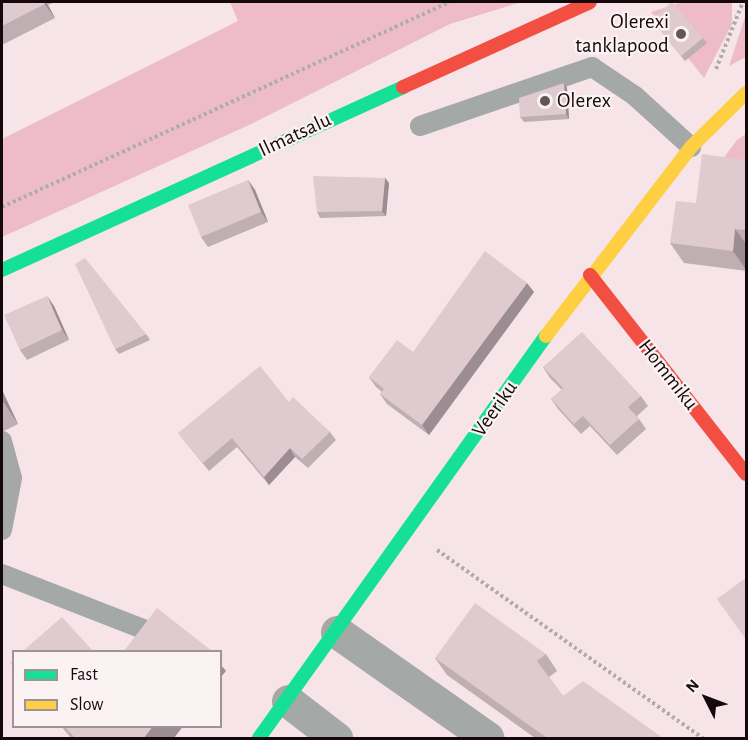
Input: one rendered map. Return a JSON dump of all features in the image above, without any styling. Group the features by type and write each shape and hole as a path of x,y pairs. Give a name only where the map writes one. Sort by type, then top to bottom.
{"street":[{"name":"Ilmatsalu","path":"2,270 590,2"},
{"name":"Veeriku","path":"259,738 338,632 590,275 691,147 747,93"},
{"name":"Hommiku","path":"590,275 747,474"},
{"path":"338,632 488,738"},
{"path":"288,701 336,738"}],"lane":[{"path":"420,126 592,67 635,96 691,147"},
{"path":"2,441 12,478 2,530"},
{"path":"2,574 42,594 143,629"}],"path":[{"path":"2,207 450,2"},
{"path":"714,72 743,2"},
{"path":"409,530 703,738"}],"shaded area":[{"path":"230,2 521,2 450,24 249,125 2,237 2,139 238,21"},
{"path":"683,2 732,2 732,24 704,78 651,12"},
{"path":"746,14 746,57 729,66"},
{"path":"746,134 746,172 716,168 737,140"}],"building":[{"path":"2,2 43,2 45,4 2,26"},
{"name":"Olerexi tanklapood","path":"672,2 703,38 681,56 651,19"},
{"name":"Olerex","path":"564,83 566,114 520,117 519,98"},
{"path":"702,154 747,160 747,230 735,229 733,251 670,243 676,201 696,203"},
{"path":"313,176 385,178 382,211 317,212"},
{"path":"248,180 261,212 201,237 188,205"},
{"path":"485,251 527,283 422,425 380,394 384,389 369,377 397,340 413,352"},
{"path":"85,258 146,334 115,349 75,264"},
{"path":"47,296 62,330 20,350 4,315"},
{"path":"582,332 641,396 628,407 639,419 610,445 583,416 574,424 551,399 563,388 543,367"},
{"path":"260,366 289,402 293,397 330,432 302,459 290,448 264,477 232,438 203,463 178,433"},
{"path":"747,577 747,641 717,599"},
{"path":"475,603 546,654 537,661 563,696 583,681 663,738 547,738 435,658"},
{"path":"157,608 211,650 125,650"},
{"path":"62,617 92,650 24,650"},
{"path":"66,728 152,728 144,738 75,738"}],"traffic: fast":[{"path":"2,270 403,87"},
{"path":"259,738 546,336"}],"traffic: slow":[{"path":"546,336 691,147 746,93"}],"traffic: jam":[{"path":"403,87 590,2"},
{"path":"590,275 746,474"}],"place":[{"name":"Olerexi tanklapood","path":"681,34"},
{"name":"Olerex","path":"545,101"}]}
